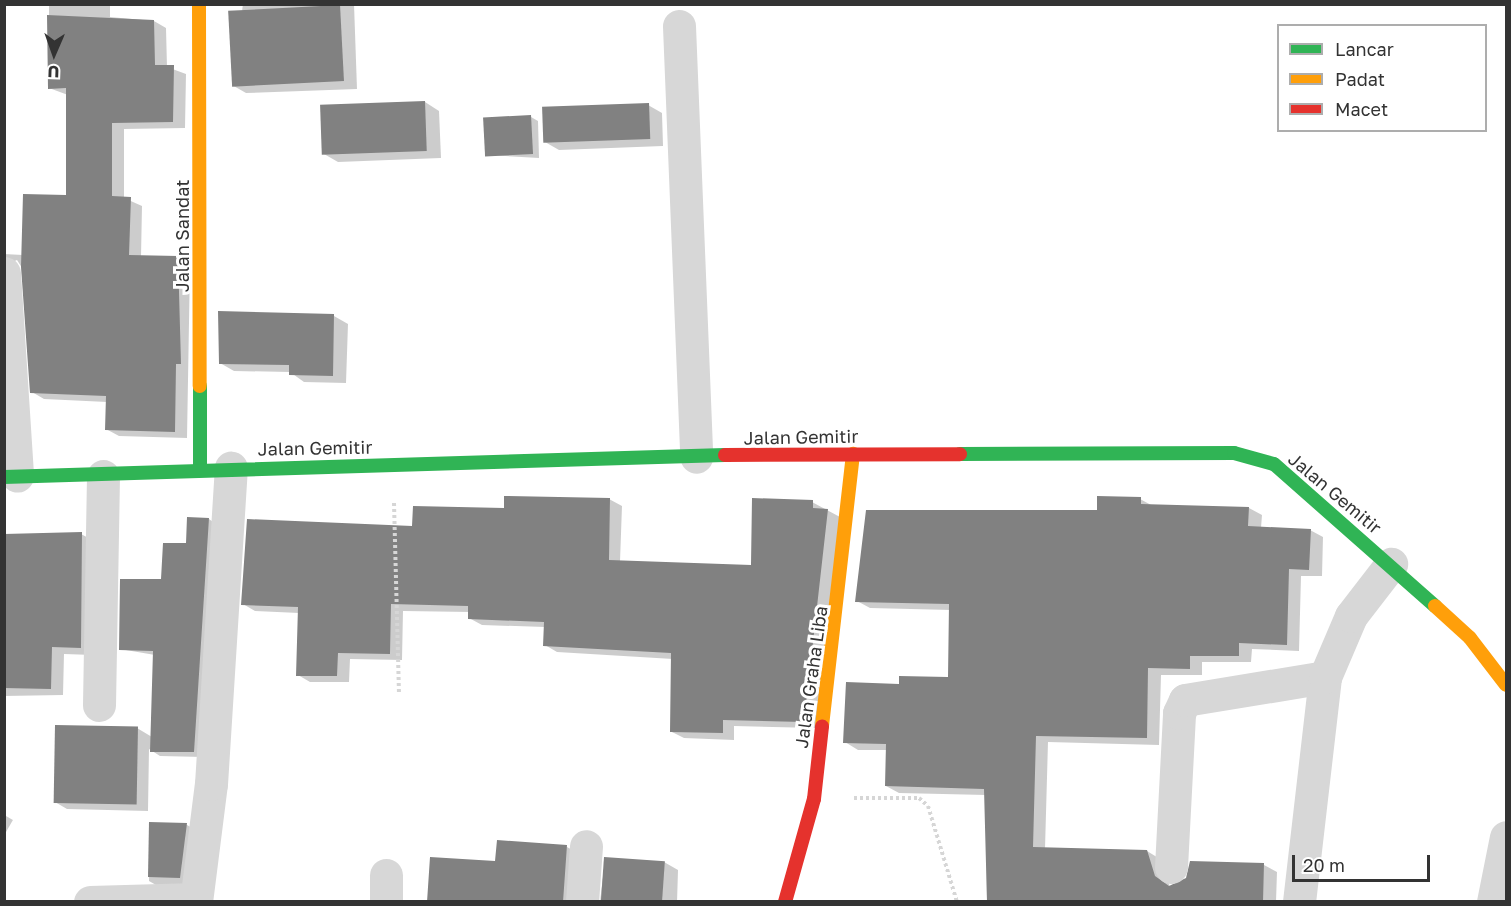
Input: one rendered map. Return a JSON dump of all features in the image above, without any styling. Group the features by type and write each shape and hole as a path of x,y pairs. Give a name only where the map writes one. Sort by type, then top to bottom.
{"street":[{"name":"Jalan Sandat","path":"200,4 215,468"},
{"path":"679,26 696,457"},
{"path":"4,273 11,477"},
{"name":"Jalan Gemitir","path":"11,477 103,476 215,468 696,457 853,454 1234,453 1274,464 1293,476 1470,638 1506,685"},
{"name":"Jalan Graha Liba","path":"785,902 814,799 853,454"},
{"path":"90,902 196,900 211,784 215,468"},
{"path":"99,705 103,476"},
{"path":"1299,902 1325,677 1351,616 1391,564"},
{"path":"1171,867 1179,713 1185,700 1325,677"},
{"path":"1493,902 1506,837"},
{"path":"582,902 586,846"}],"path":[{"path":"393,464 399,692"},
{"path":"814,799 919,798 928,806 957,902"}],"building":[{"path":"340,5 344,81 232,87 228,11"},
{"path":"47,15 154,20 155,65 174,65 173,122 112,123 112,196 131,197 129,255 178,256 181,364 176,364 175,432 105,430 106,396 30,393 21,267 23,194 66,195 66,88 48,89"},
{"path":"425,101 427,151 322,155 320,105"},
{"path":"649,103 650,139 543,143 542,107"},
{"path":"531,115 533,154 485,156 483,118"},
{"path":"218,311 334,314 333,376 289,375 289,365 219,364"},
{"path":"504,496 610,498 609,560 751,565 752,498 813,500 813,508 828,509 804,722 723,720 723,733 670,732 671,653 543,646 544,622 468,619 468,606 391,604 390,654 338,653 337,676 296,676 298,607 241,605 247,519 412,526 413,506 504,508"},
{"path":"1097,496 1141,497 1141,504 1249,507 1248,526 1311,529 1309,570 1289,569 1287,645 1239,643 1239,656 1190,656 1190,669 1148,668 1147,738 1036,736 1033,847 1147,850 1155,876 1169,886 1186,878 1190,861 1264,863 1263,902 987,902 984,789 885,786 886,744 843,743 846,682 899,684 899,676 948,677 949,604 855,602 866,510 1097,510"},
{"path":"187,517 209,518 194,752 150,752 153,651 119,650 120,579 161,579 163,543 186,543"},
{"path":"82,532 81,648 52,647 51,689 4,688 4,534"},
{"path":"55,725 138,726 137,804 54,803"},
{"path":"149,822 187,823 180,878 148,877"},
{"path":"497,840 567,845 563,902 427,902 430,857 495,861"},
{"path":"604,857 665,861 662,902 601,902"}],"traffic: fast":[{"path":"200,386 200,468"},
{"path":"960,454 1234,453 1274,464 1435,606"},
{"path":"4,477 725,455"}],"traffic: slow":[{"path":"199,4 200,386"},
{"path":"822,726 853,454"},
{"path":"1435,606 1470,638 1506,685"}],"traffic: jam":[{"path":"725,455 960,454"},
{"path":"785,902 814,799 822,726"}]}
